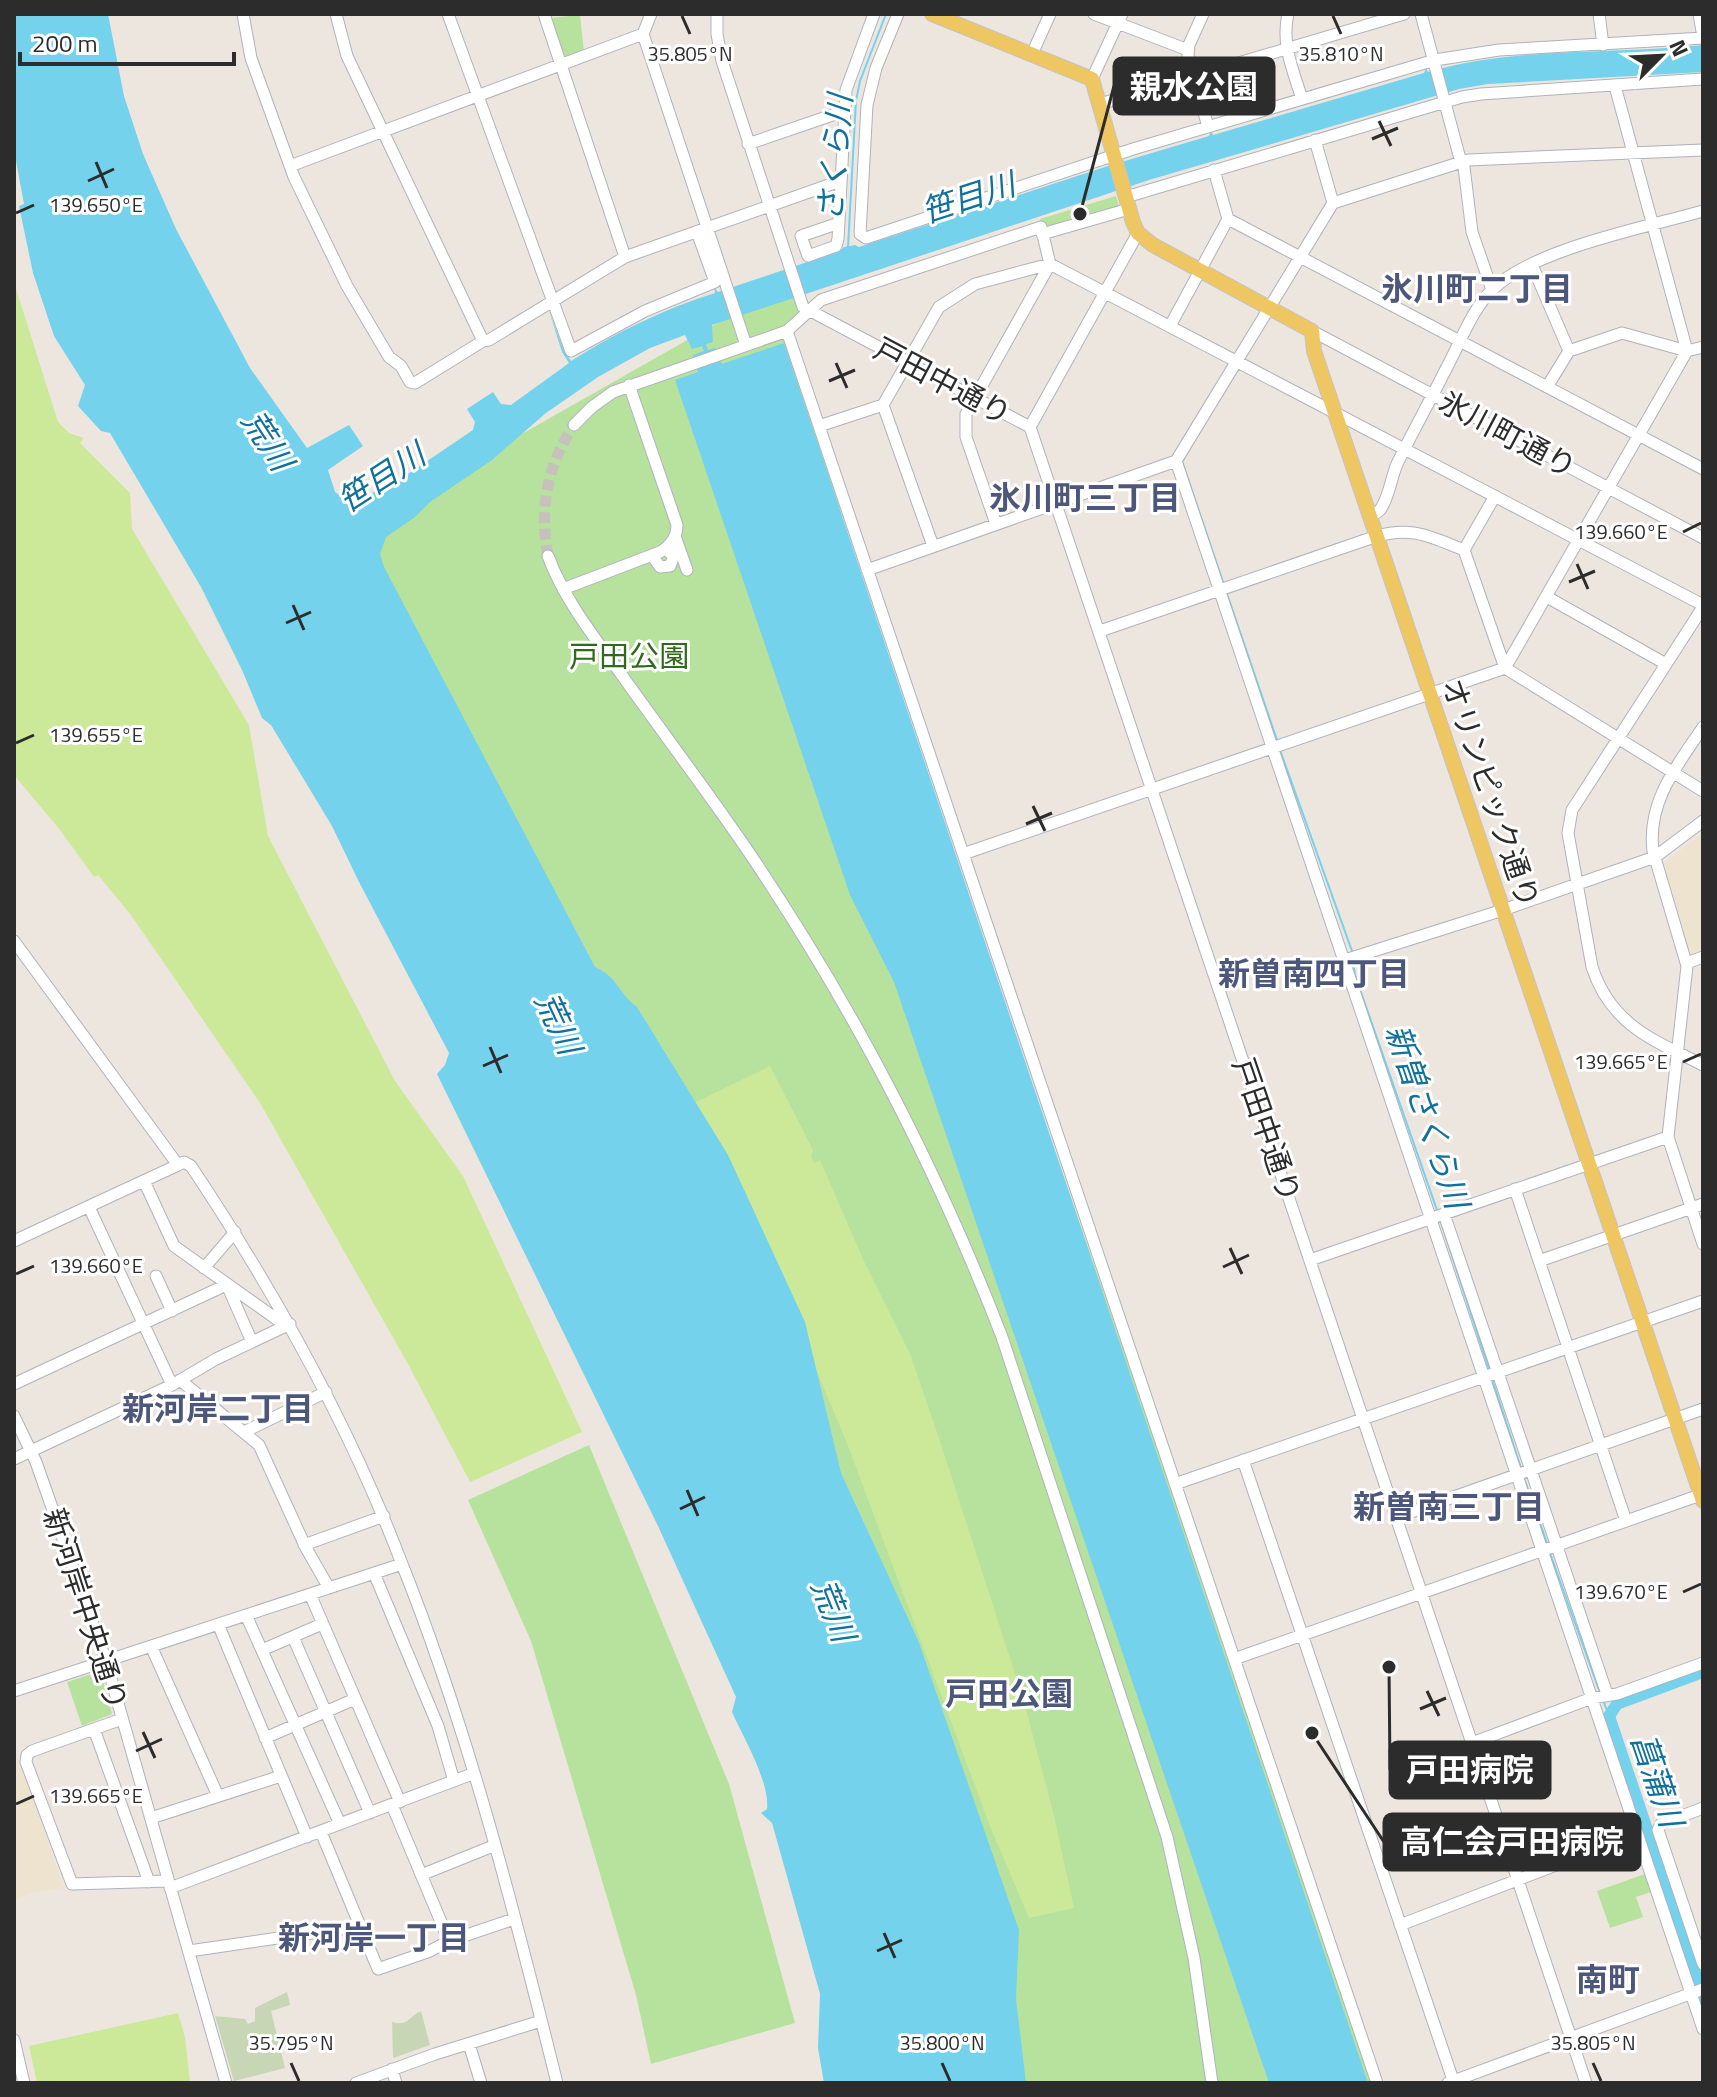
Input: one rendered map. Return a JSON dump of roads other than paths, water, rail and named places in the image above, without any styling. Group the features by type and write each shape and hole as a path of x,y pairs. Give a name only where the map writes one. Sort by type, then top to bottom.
{"main road":[{"path":"932,14 959,19 1092,79 1138,233 1149,243 1312,331"},
{"name":"オリンピック通り","path":"1312,331 1314,351 1702,1496"}],"street":[{"path":"243,14 251,58 290,166 347,286 389,357 401,366 410,382 415,383 489,340 625,257 704,232 840,181"},
{"path":"336,14 347,56 483,341"},
{"path":"448,14 571,351 645,311 715,282 704,232"},
{"path":"544,14 625,257"},
{"path":"651,14 643,34 704,232 742,342"},
{"path":"717,14 720,52 769,208"},
{"path":"839,223 844,111 852,71 874,14"},
{"path":"898,14 868,97 860,234 866,238 1208,127 1435,62 1499,50 1703,37 1699,14"},
{"path":"1032,54 1050,14"},
{"path":"1094,14 1120,19 1188,50"},
{"path":"1203,14 1188,50 1208,127"},
{"path":"1288,14 1284,31 1286,49 1302,99"},
{"path":"1100,104 1404,14"},
{"path":"1421,14 1464,167 1472,232 1492,290"},
{"path":"1599,14 1603,45"},
{"path":"1092,79 1120,19"},
{"path":"290,166 643,34"},
{"path":"574,425 599,402 629,385 742,342 787,331 821,300 1042,230 1214,170 1445,100 1481,94 1703,79"},
{"path":"963,854 1505,668 1687,351 1615,86"},
{"path":"748,144 844,111"},
{"path":"1315,140 1333,203"},
{"path":"867,570 1176,461 1239,363 1265,312 1271,308 1333,203 1461,161 1703,150"},
{"path":"1170,326 1228,219 1214,170"},
{"name":"戸田中通り","path":"769,208 800,301 810,311 1030,427 1586,2083"},
{"path":"1370,516 1378,512 1382,505 1405,448 1460,341 1481,303 1492,290 1505,279 1532,265 1598,240 1703,211"},
{"path":"1228,219 1703,469"},
{"path":"996,524 966,437 966,414 1050,264 1042,230"},
{"path":"1030,427 1138,233"},
{"path":"819,426 883,405 939,307 975,284 1050,264 1703,606 1572,810 1568,833 1592,967 1604,997 1642,1034 1703,1065"},
{"path":"1532,265 1569,351"},
{"path":"787,331 1377,2083"},
{"name":"氷川町通り","path":"1312,331 1703,538"},
{"path":"1547,387 1569,351 1622,333 1687,351 1703,347"},
{"path":"563,589 665,549 675,536 677,525 629,385"},
{"path":"883,405 933,546"},
{"path":"1176,461 1224,589 1600,1696 1637,1834 1696,1992 1703,2029"},
{"path":"1495,496 1464,550 1505,668 1703,791"},
{"path":"1100,631 1394,532 1412,531 1464,550"},
{"path":"675,536 687,570"},
{"path":"652,555 660,567 670,566 674,556 665,549"},
{"path":"548,556 563,589 587,627 748,851 806,944 915,1136 975,1269 1002,1337 1167,1837 1189,1931 1212,2083"},
{"path":"1547,597 1666,664"},
{"path":"1703,727 1659,796 1651,832 1655,857 1687,963 1668,1137 1697,1206 1703,1244"},
{"path":"1353,958 1655,857 1703,821"},
{"path":"14,941 178,1165"},
{"path":"1687,963 1703,957"},
{"path":"1310,1260 1668,1137"},
{"path":"14,1241 184,1162 191,1166 235,1232 326,1392 354,1446 384,1516 427,1630 472,1774 557,2083"},
{"path":"144,1181 174,1246 282,1323 290,1324"},
{"path":"1515,1189 1626,1521"},
{"path":"1539,1261 1697,1206"},
{"path":"89,1207 144,1324 176,1382 260,1447 304,1545 329,1588"},
{"path":"204,1268 235,1232"},
{"path":"156,1276 172,1311"},
{"path":"14,1384 226,1285"},
{"path":"226,1285 252,1342"},
{"path":"1175,1484 1703,1301"},
{"path":"14,1459 290,1324"},
{"path":"244,1432 326,1392"},
{"path":"1397,1517 1703,1409"},
{"name":"新河岸中央通り","path":"14,1416 31,1451 106,1661 226,2083"},
{"path":"1243,1460 1451,2082 1696,1992"},
{"path":"1234,1659 1702,1496"},
{"path":"304,1545 384,1516"},
{"path":"14,1691 402,1564"},
{"path":"374,1573 438,1726 454,1781"},
{"path":"310,1594 355,1699 449,1941"},
{"path":"246,1615 340,1824"},
{"path":"218,1624 307,1837"},
{"path":"262,1650 322,1624"},
{"path":"293,1637 370,1813"},
{"path":"151,1646 218,1796"},
{"path":"1472,1743 1600,1696 1617,1694 1703,1663"},
{"path":"265,1738 355,1699"},
{"path":"122,1719 32,1751 26,1762 72,1884 169,1884 321,1832 472,1774"},
{"path":"94,1729 149,1882"},
{"path":"151,1818 281,1776"},
{"path":"1703,1808 1661,1824 1658,1830 1703,1964"},
{"path":"321,1832 378,1969 514,1919"},
{"path":"1400,1925 1637,1834"},
{"path":"421,1875 493,1846"},
{"path":"189,1951 360,1926"},
{"path":"356,2083 541,2021"},
{"path":"14,2040 24,2083"},
{"path":"469,2044 481,2083"},
{"path":"392,2069 396,2083"}],"water":[{"name":"荒川","path":"14,14 108,14 124,96 143,154 176,229 250,368 307,448 349,425 363,446 328,470 335,492 352,504 411,472 473,430 475,422 467,409 493,392 501,404 511,405 569,363 562,352 549,311 571,361 641,322 715,293 714,287 718,292 840,251 844,247 859,247 1209,136 1211,131 1213,135 1424,73 1426,68 1428,72 1496,58 1530,55 1703,45 1703,72 1488,84 1459,89 1149,180 712,325 713,342 706,344 708,350 715,348 722,364 784,343 1368,2083 1269,2083 894,982 850,895 675,380 698,372 693,355 704,351 702,346 692,349 685,335 650,348 598,377 546,413 492,460 430,502 415,517 386,537 380,554 384,567 595,967 609,976 637,1007 728,1155 805,1322 841,1473 918,1640 1019,1930 1016,1999 1026,2083 824,2083 818,2048 820,1994 772,1823 761,1813 767,1809 764,1786 732,1712 736,1697 658,1526 437,1074 445,1065 449,1053 332,826 271,725 262,718 201,587 110,433 101,431 78,406 85,385 54,336 33,273 19,206 24,204 14,150"}],"waterway":[{"name":"さくら川","path":"848,247 856,101 860,81 886,14"},
{"name":"新曽さくら川","path":"1184,459 1182,461 1224,585"},
{"name":"新曽さくら川","path":"1226,591 1277,740"},
{"name":"新曽さくら川","path":"1280,750 1352,951"},
{"name":"新曽さくら川","path":"1353,962 1438,1213"},
{"name":"新曽さくら川","path":"1440,1219 1489,1369"},
{"name":"新曽さくら川","path":"1492,1379 1521,1468"},
{"name":"新曽さくら川","path":"1524,1478 1547,1543"},
{"name":"新曽さくら川","path":"1550,1553 1599,1690"},
{"name":"菖蒲川","path":"1703,1672 1617,1704 1609,1716 1703,1997"},
{"name":"新曽さくら川","path":"1603,1700 1609,1716"}],"tunnel":[{"path":"548,556 544,521 548,488 557,456 574,425"}],"place":[{"name":"親水公園","path":"1080,214"},
{"name":"戸田病院","path":"1389,1667"},
{"name":"高仁会戸田病院","path":"1312,1733"}],"district":[{"name":"氷川町二丁目","path":"1477,288"},
{"name":"氷川町三丁目","path":"1085,497"},
{"name":"新曽南四丁目","path":"1314,973"},
{"name":"新河岸二丁目","path":"218,1408"},
{"name":"新曽南三丁目","path":"1449,1506"},
{"name":"戸田公園","path":"1009,1693"},
{"name":"新河岸一丁目","path":"374,1937"},
{"name":"南町","path":"1608,1979"}],"water label":[{"name":"笹目川","path":"968,197"},
{"name":"笹目川","path":"381,477"}]}
